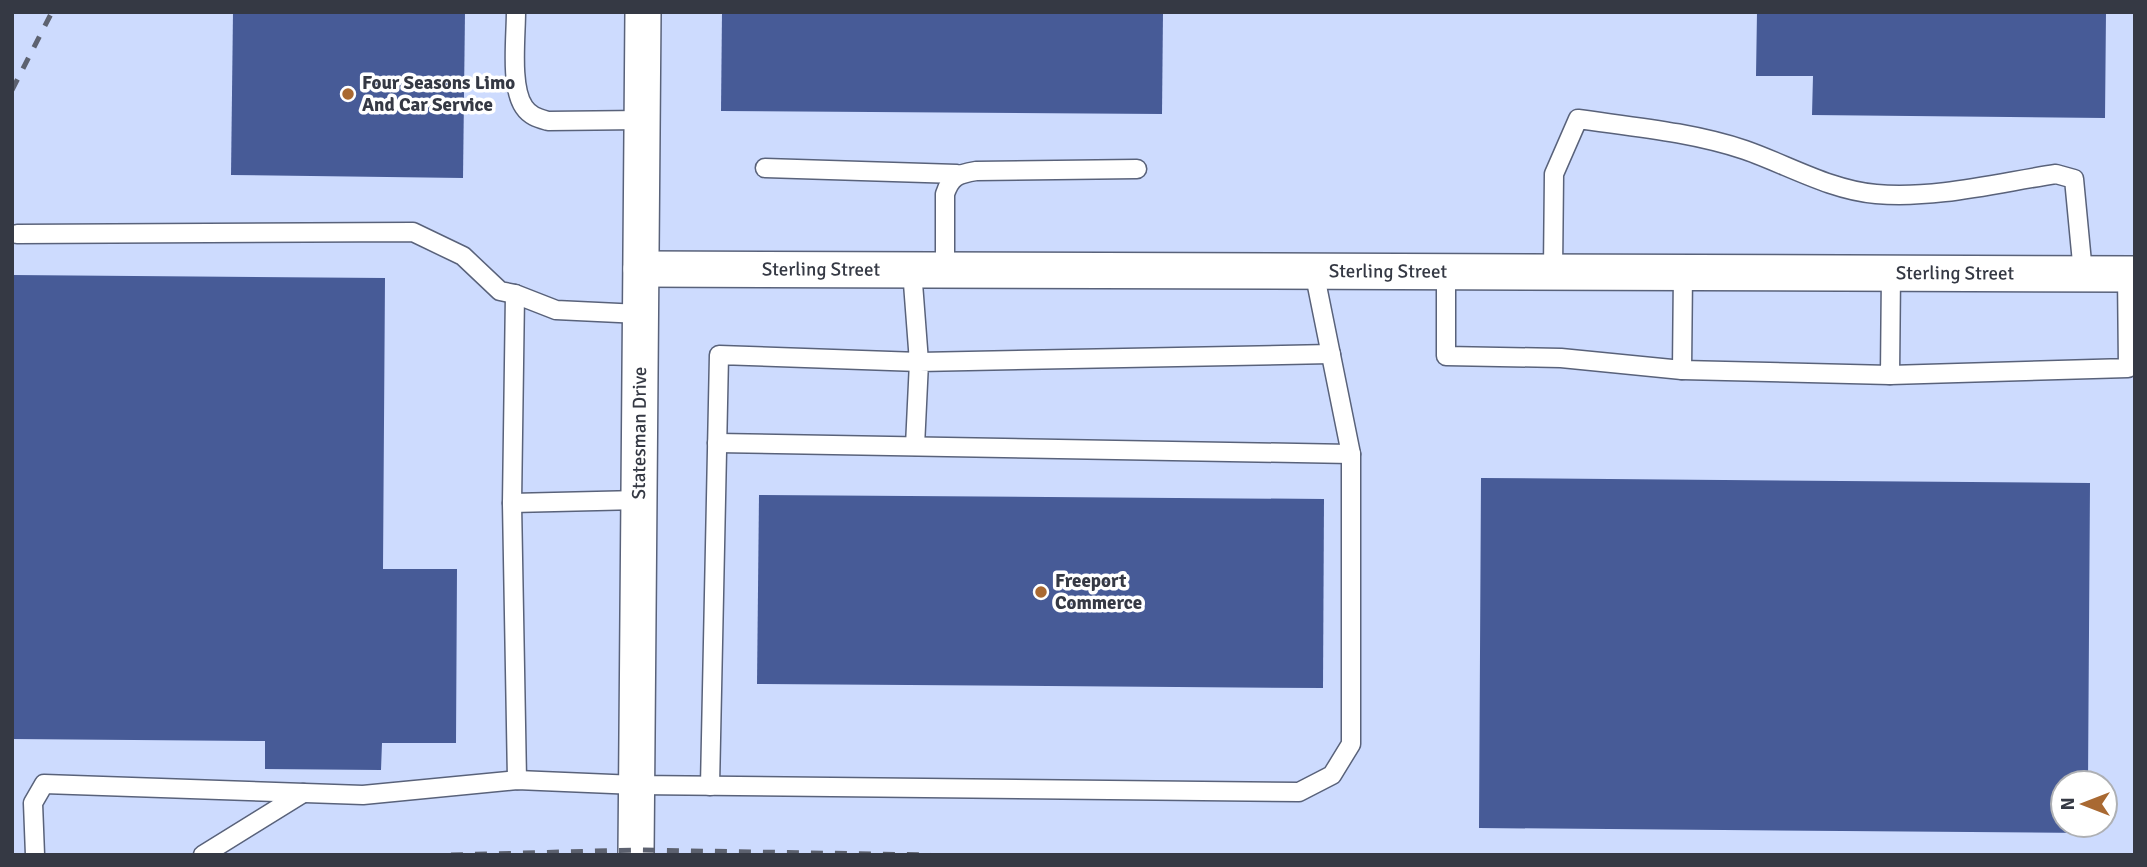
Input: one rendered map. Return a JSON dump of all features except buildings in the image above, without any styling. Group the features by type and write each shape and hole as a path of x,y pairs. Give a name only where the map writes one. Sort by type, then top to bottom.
{"street":[{"name":"Statesman Drive","path":"636,855 643,12"},
{"name":"Sterling Street","path":"641,269 2131,274"}],"lane":[{"path":"516,12 517,87 523,107 533,117 548,121 642,120"},
{"path":"1553,271 1554,174 1578,119 1703,138 1746,150 1830,183 1875,194 1927,194 2056,174 2074,180 2082,273"},
{"path":"765,168 957,174 976,171 1137,169"},
{"path":"915,446 919,362 928,270 945,194 949,182 957,174"},
{"path":"17,234 413,232 463,256 500,291 556,310 640,314"},
{"path":"35,855 33,803 44,785 363,795 517,780 636,785 1299,792 1332,775 1351,744 1351,454 1314,271"},
{"path":"1446,271 1446,356 1561,358 1682,370 1890,375 2131,373 2131,274"},
{"path":"1682,370 1683,272"},
{"path":"1890,375 1891,273"},
{"path":"514,294 512,503 517,780"},
{"path":"710,786 719,355 919,362 1331,355"},
{"path":"717,443 1351,454"},
{"path":"512,503 639,500"},
{"path":"203,855 303,793"}],"shaded area":[{"path":"12,12 2135,12 2135,855 12,855"}],"railway":[{"path":"12,90 52,12"},
{"path":"451,855 636,850 931,855"}],"place":[{"name":"Four Seasons Limo And Car Service","path":"348,94"},
{"name":"Freeport Commerce","path":"1041,592"}]}
